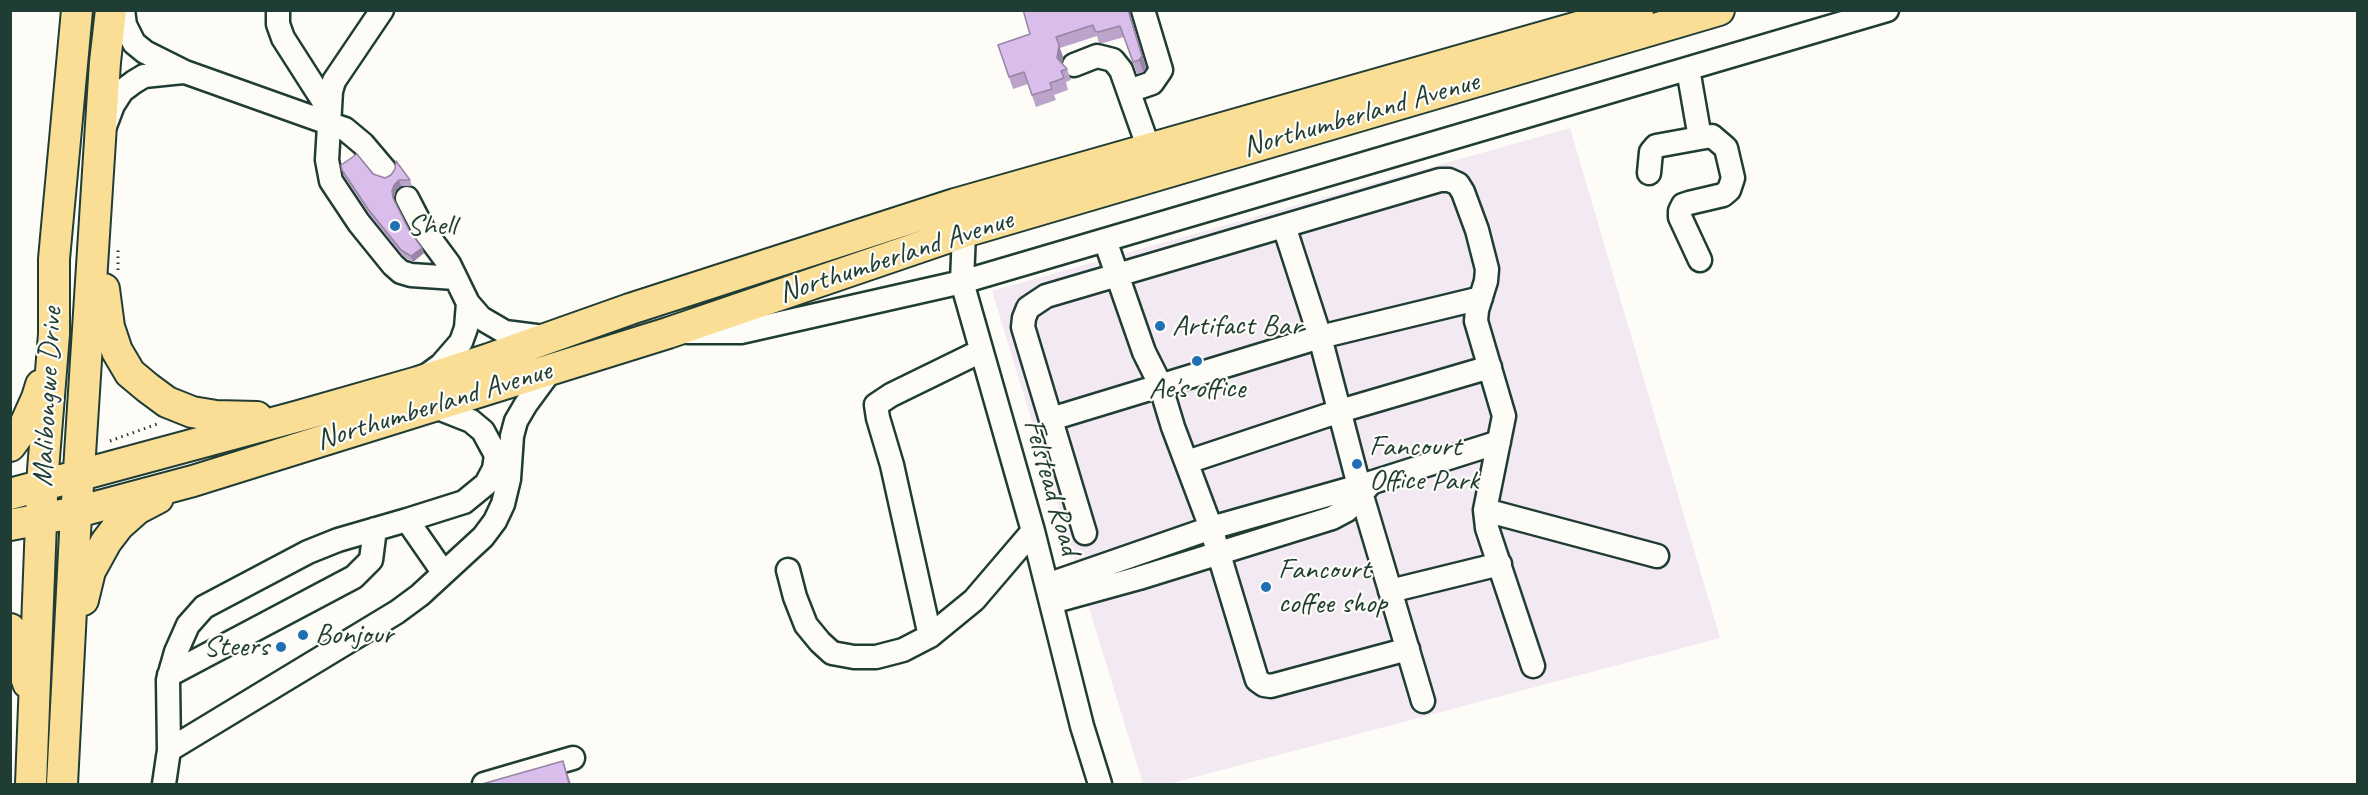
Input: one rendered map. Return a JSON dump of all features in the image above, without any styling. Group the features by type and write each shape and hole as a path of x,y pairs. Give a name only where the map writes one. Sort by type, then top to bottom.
{"main road":[{"name":"Malibongwe Drive","path":"31,784 42,486 54,334 54,259 77,10"},
{"name":"Malibongwe Drive","path":"62,784 105,62 111,10"},
{"name":"Northumberland Avenue","path":"10,494 300,416 551,370 668,333 960,218 1149,149 1638,10"},
{"name":"Northumberland Avenue","path":"10,525 77,512 193,481 426,394 489,359 549,337 960,218 1719,10"},
{"path":"96,218 109,327 117,351 130,373 167,402 192,412 216,416 300,416"},
{"path":"10,446 24,427 37,398 54,334"},
{"path":"66,697 85,593 90,571 98,554 119,525 137,509 193,481"},
{"path":"10,629 19,649 35,709"}],"street":[{"path":"123,10 125,26 134,43 145,52 185,72 345,129 363,144 385,170"},
{"path":"278,10 278,24 283,38 322,99 330,122"},
{"path":"382,10 334,81 331,91 327,160 331,181 359,223 401,272 411,275 455,278"},
{"path":"1129,92 1152,83 1161,70 1143,10"},
{"path":"668,333 741,332 962,282 1887,10"},
{"path":"1074,65 1097,56 1113,60 1121,70 1149,149"},
{"path":"1688,69 1700,138"},
{"path":"101,135 113,105 122,91 144,76 185,72"},
{"path":"1649,173 1651,152 1656,146 1712,136 1726,148 1733,178 1729,190 1723,195 1683,205 1680,211 1680,217 1700,260"},
{"path":"1085,533 1023,327 1028,308 1046,296 1440,180 1449,180 1458,184 1463,192 1477,230 1487,269 1476,321 1504,416 1485,510 1487,528 1533,666"},
{"path":"407,198 423,229 449,264 468,303 481,318 505,332 549,337"},
{"name":"Felstead Road","path":"960,218 962,282 1033,531 1100,784"},
{"path":"1284,226 1320,337 1364,488 1390,591 1422,700"},
{"path":"1105,240 1116,276 1144,352 1160,384 1211,528 1253,673 1257,680 1264,685 1271,686 1408,649"},
{"path":"1050,419 1320,337 1481,298"},
{"path":"164,784 169,750 169,675 188,625 204,607 308,552 338,540 464,502 486,484 494,469 496,455 483,431 471,421 426,394 441,365 461,342 466,328 468,303"},
{"path":"930,636 892,465 876,405 891,395 981,351"},
{"path":"1186,462 1340,411 1490,367"},
{"path":"169,750 398,612 420,595 483,537 495,521 502,504 509,479 512,436 516,421 551,370"},
{"path":"1050,594 1211,528 1364,488 1499,442"},
{"path":"1050,594 1139,578 1332,518 1347,510 1364,488"},
{"path":"1282,508 1289,531"},
{"path":"1485,510 1657,556"},
{"path":"406,520 443,572"},
{"path":"169,675 354,577 371,560 375,529"},
{"path":"788,570 806,625 832,653 854,657 876,657 903,650 930,636 974,600 1033,531"},
{"path":"1390,591 1500,564"},
{"path":"484,784 573,758"}],"path":[{"path":"118,239 118,272"},
{"path":"107,442 168,420"}],"shaded area":[{"name":"Fancourt Office Park","path":"1570,128 1720,638 1169,784 1143,784 992,291"}],"building":[{"path":"1023,10 1128,10 1142,56 1133,62 1120,26 1098,32 1095,31 1093,25 1056,37 1059,45 1057,58 1067,69 1061,71 1064,78 1050,83 1052,89 1032,95 1024,72 1009,77 998,45 1030,34"},
{"name":"Shell","path":"357,154 373,174 385,178 391,175 396,161 410,180 399,180 392,191 393,198 409,230 422,248 411,256 401,250 368,209 342,170 341,165"},
{"path":"563,761 569,784 482,784"}],"place":[{"name":"Shell","path":"395,226"},
{"name":"Artifact Bar","path":"1160,326"},
{"name":"Ae's office","path":"1197,361"},
{"name":"Fancourt Office Park","path":"1357,464"},
{"name":"Fancourt coffee shop","path":"1266,587"},
{"name":"Bonjour","path":"303,635"},
{"name":"Steers","path":"281,647"}]}
